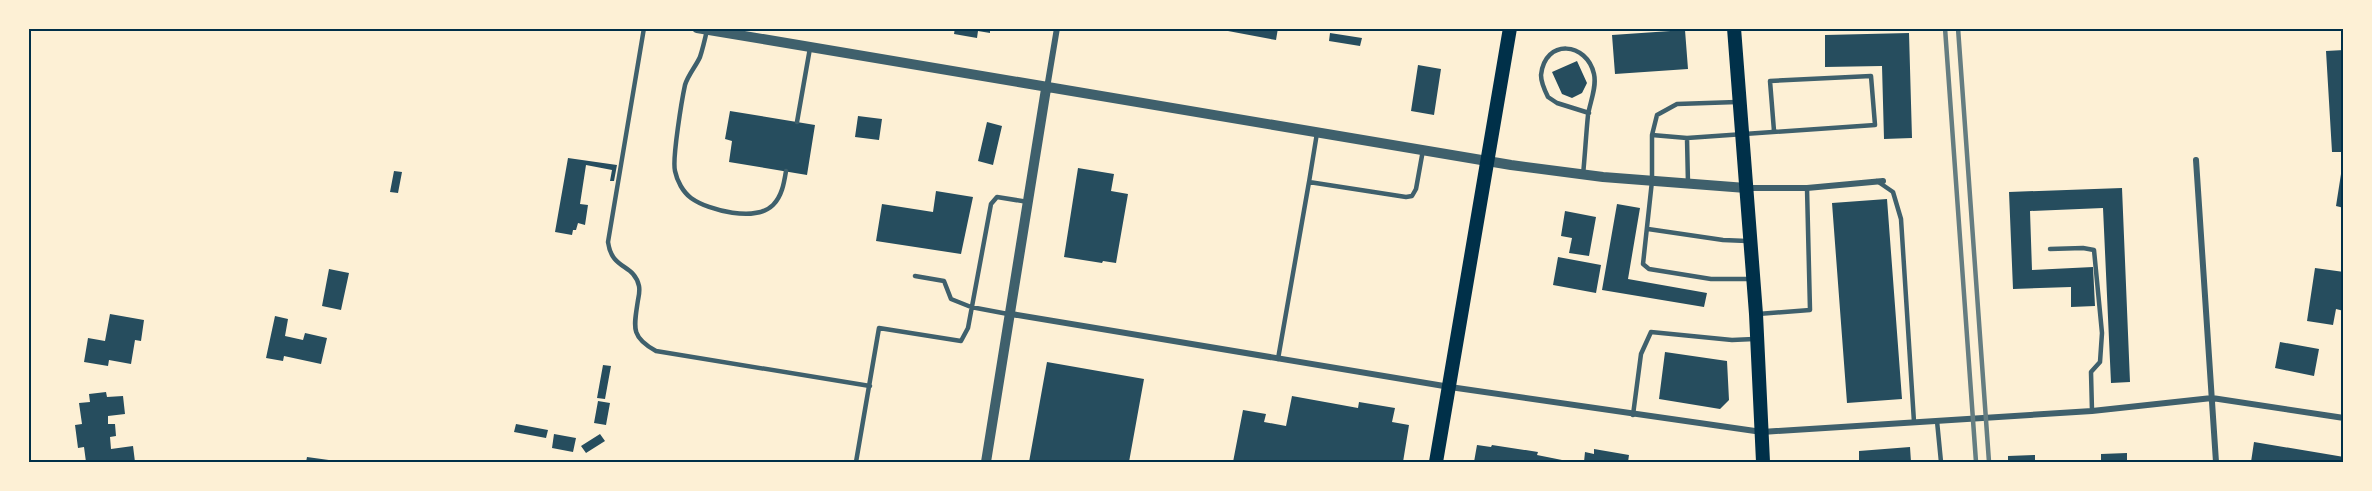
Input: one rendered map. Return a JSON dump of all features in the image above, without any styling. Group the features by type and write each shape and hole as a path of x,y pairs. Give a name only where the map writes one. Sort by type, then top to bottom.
{"main road":[{"path":"1436,462 1510,28"},
{"path":"1734,28 1756,314 1763,462"}],"street":[{"path":"986,462 1057,28"},
{"path":"702,29 1046,89 1583,175 1746,188 1807,188 1880,181"},
{"path":"2196,160 2216,462"},
{"path":"1011,314 1450,387 1762,432 2092,411 2212,398 2343,418"}],"lane":[{"path":"644,28 608,242 610,254 636,278 640,288 634,327 636,335 643,344 656,351 870,386"},
{"path":"1742,28 1758,28"},
{"path":"702,29 699,57 685,84 674,162 677,179 689,196 699,203 729,212 748,213 763,211 771,207 778,199 786,171"},
{"path":"1583,175 1588,113 1595,77 1592,64 1582,55 1569,47 1560,48 1549,54 1544,63 1541,77 1548,97 1557,103 1588,113"},
{"path":"797,122 810,48"},
{"path":"1652,135 1687,138 1875,125 1871,76 1770,81 1774,131"},
{"path":"1739,102 1677,104 1657,115 1652,135 1652,182 1643,264 1649,269 1712,279 1753,279"},
{"path":"1278,359 1317,133"},
{"path":"1687,138 1688,184"},
{"path":"1309,182 1412,196 1416,189 1423,150"},
{"path":"1880,181 1893,192 1901,219 1914,422"},
{"path":"1756,314 1810,310 1807,188"},
{"path":"856,462 879,328 961,341 968,328 991,204 997,197 1028,202"},
{"path":"1648,229 1723,240 1750,241"},
{"path":"2050,249 2094,250 2102,333 2100,362 2091,372 2092,411"},
{"path":"915,276 944,281 951,299 971,307 1011,314"},
{"path":"1633,415 1641,354 1651,332 1731,340 1757,339"},
{"path":"1938,421 1941,462"}],"building":[{"path":"955,28 990,28 990,33 978,31 977,38 954,34"},
{"path":"1212,28 1278,28 1276,40"},
{"path":"1685,30 1688,69 1615,74 1612,35"},
{"path":"1330,33 1362,38 1360,46 1329,41"},
{"path":"1909,33 1912,138 1884,139 1882,66 1825,67 1825,35"},
{"path":"2344,50 2344,152 2332,152 2326,51"},
{"path":"1577,61 1587,83 1582,93 1572,98 1562,94 1552,72"},
{"path":"1418,65 1441,69 1434,115 1411,111"},
{"path":"730,111 815,125 807,175 729,162 732,141 725,139"},
{"path":"858,116 882,119 879,140 855,137"},
{"path":"987,122 1002,126 993,165 978,161"},
{"path":"568,158 617,165 614,181 610,181 612,170 586,165 580,204 588,205 585,225 578,223 572,235 555,232"},
{"path":"1078,168 1114,174 1111,191 1128,194 1116,263 1064,257"},
{"path":"394,171 402,172 398,193 390,192"},
{"path":"2341,174 2344,174 2344,208 2336,206"},
{"path":"2122,188 2130,382 2111,383 2103,208 2030,211 2032,270 2093,267 2095,306 2071,307 2071,287 2013,289 2009,192"},
{"path":"936,191 973,197 961,254 876,241 882,204 933,212"},
{"path":"1887,199 1902,399 1847,403 1832,203"},
{"path":"1617,204 1640,208 1628,279 1707,293 1704,307 1602,290"},
{"path":"1565,211 1596,217 1589,256 1569,253 1572,238 1561,236"},
{"path":"1558,257 1601,265 1596,293 1553,285"},
{"path":"2315,268 2344,272 2344,311 2336,309 2333,325 2307,321"},
{"path":"329,269 349,273 341,310 322,306"},
{"path":"110,314 144,320 141,341 135,340 131,364 109,360 108,366 84,362 88,338 105,341"},
{"path":"275,316 288,319 285,336 303,340 305,333 327,338 321,364 284,356 283,361 266,358"},
{"path":"2280,342 2319,349 2314,376 2275,368"},
{"path":"1665,352 1727,361 1729,400 1720,409 1659,399"},
{"path":"1047,362 1144,379 1129,462 1029,462"},
{"path":"603,365 611,366 605,399 597,398"},
{"path":"106,392 107,397 123,396 125,414 108,416 108,424 115,424 116,436 110,437 111,449 133,446 135,462 86,462 84,447 78,448 75,425 82,424 79,403 90,402 89,394"},
{"path":"1292,396 1358,408 1359,402 1395,408 1392,422 1409,425 1403,462 1233,462 1243,410 1266,414 1264,422 1286,426"},
{"path":"598,401 610,403 606,425 594,423"},
{"path":"516,424 548,430 546,438 514,432"},
{"path":"554,434 576,438 573,452 552,448"},
{"path":"600,434 605,441 586,453 581,446"},
{"path":"2254,442 2344,457 2344,462 2251,462"},
{"path":"1477,445 1538,452 1537,455 1572,462 1474,462"},
{"path":"1910,447 1911,462 1859,462 1859,451"},
{"path":"1594,449 1629,455 1628,462 1584,462 1585,452 1594,454"},
{"path":"2127,453 2127,462 2101,462 2101,454"},
{"path":"2035,455 2035,462 2008,462 2008,456"},
{"path":"307,457 336,461 336,462 306,462"}],"railway":[{"path":"1945,28 1976,462"},
{"path":"1958,28 1989,462"}]}
